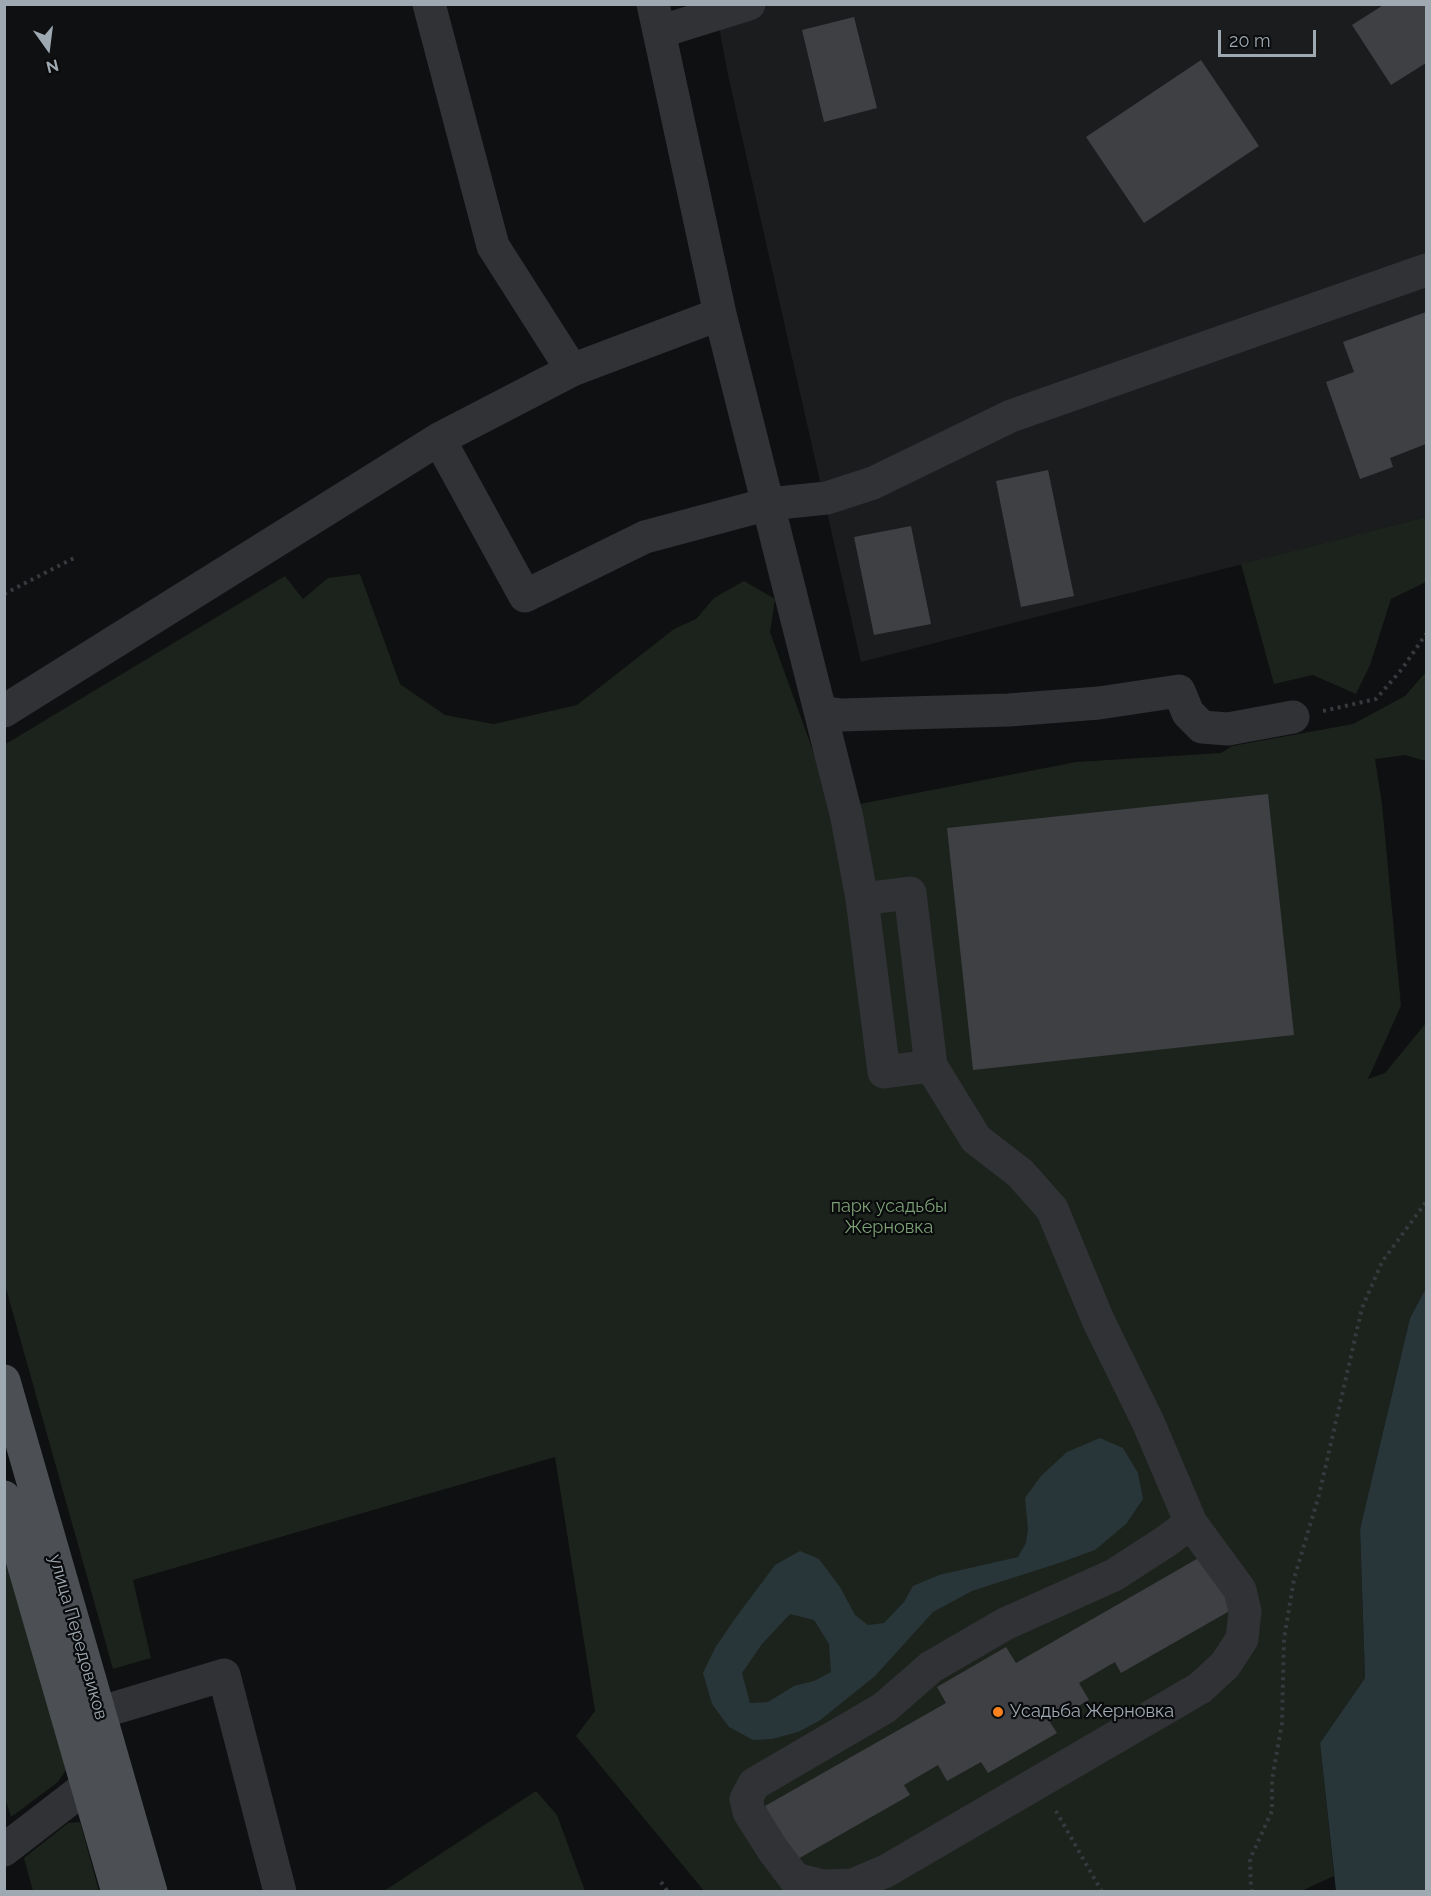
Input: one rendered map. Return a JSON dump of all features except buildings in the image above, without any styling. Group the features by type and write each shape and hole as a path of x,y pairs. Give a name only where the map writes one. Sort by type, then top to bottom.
{"main road":[{"name":"улица Передовиков","path":"4,1382 84,1717 103,1781 151,1892"},
{"name":"улица Передовиков","path":"4,1497 84,1717"},
{"name":"улица Передовиков","path":"103,1781 118,1892"}],"street":[{"path":"429,4 493,246 572,370"},
{"path":"748,4 656,18 720,314 847,818 862,899 884,1072 932,1066"},
{"path":"439,439 525,596 645,537 768,504 827,498 873,483 1011,416 1426,270"},
{"path":"4,711 439,439 572,370 720,314"},
{"path":"821,712 841,715 1010,710 1099,703 1179,691 1188,713 1202,727 1228,729 1293,717"},
{"path":"862,899 909,893 932,1066 976,1139 1020,1173 1052,1209 1098,1320 1148,1422 1191,1523 1240,1590 1245,1611 1242,1639 1225,1665 1200,1688 886,1871 853,1885 823,1886 795,1879 749,1812 746,1799 754,1784 884,1708 931,1667 1005,1624 1114,1575 1191,1523"},
{"path":"84,1717 224,1675 280,1892"},
{"path":"6,1845 103,1781"}],"path":[{"path":"4,594 76,557"},
{"path":"1293,717 1376,699 1402,669 1426,634"},
{"path":"1252,1892 1250,1859 1272,1811 1272,1780 1281,1723 1284,1639 1294,1579 1319,1496 1362,1308 1382,1262 1426,1202"},
{"path":"1077,1847 1102,1892"},
{"path":"661,1882 668,1892"}],"shaded area":[{"path":"715,5 1426,5 1426,517 861,662 728,75"},
{"path":"1426,1288 1426,1891 1336,1891 1320,1743 1365,1678 1360,1529 1410,1318"},
{"path":"1100,1438 1123,1448 1138,1473 1143,1499 1126,1524 1095,1550 972,1591 933,1612 875,1676 819,1721 798,1732 772,1739 753,1740 729,1727 712,1704 703,1673 715,1648 775,1565 800,1551 819,1559 840,1587 855,1615 868,1625 884,1623 904,1602 913,1586 939,1575 1018,1557 1026,1543 1028,1529 1025,1498 1041,1476 1067,1452","holes":["790,1614 814,1620 829,1644 831,1672 814,1681 794,1686 768,1702 750,1703 742,1673 762,1644"]}],"green space":[{"path":"1426,517 1426,582 1391,599 1370,665 1356,694 1313,675 1274,684 1241,564"},
{"name":"парк усадьбы Жерновка","path":"360,574 400,684 445,715 494,724 577,705 674,629 696,619 714,598 744,581 775,599 770,632 834,809 1076,762 1221,753 1232,746 1353,724 1405,696 1426,672 1426,761 1405,755 1375,759 1382,804 1401,1006 1368,1079 1385,1073 1426,1023 1426,1288 1410,1318 1360,1529 1365,1678 1320,1743 1334,1876 1299,1892 704,1891 576,1736 595,1711 555,1457 133,1580 151,1658 113,1669 5,1285 4,745 285,576 303,599 328,578"},
{"path":"4,1555 66,1770 58,1782 11,1817 4,1795"},
{"path":"536,1791 557,1815 585,1891 384,1891"},
{"path":"80,1822 99,1891 33,1891 24,1858 68,1823"}],"place":[{"name":"Усадьба Жерновка","path":"998,1712"}]}
